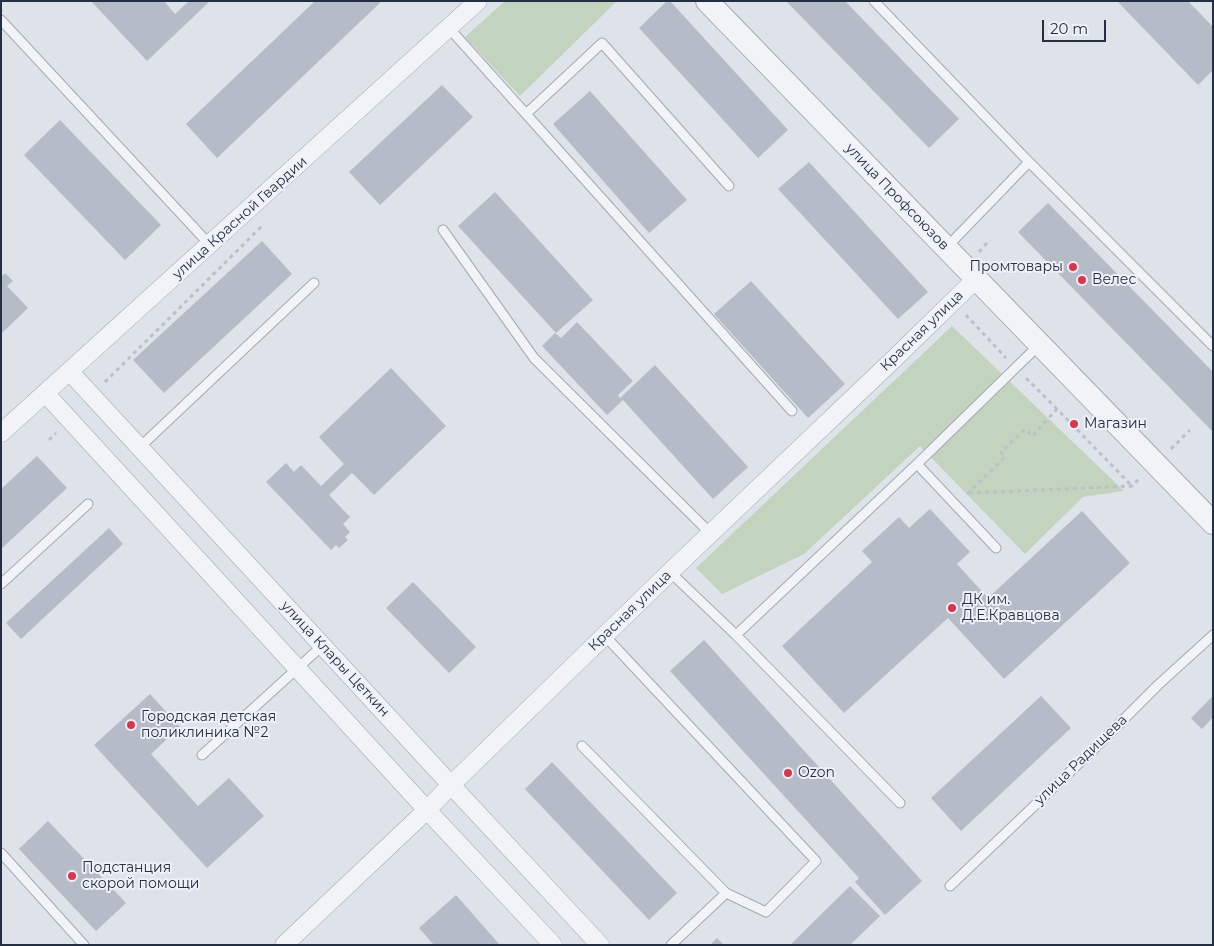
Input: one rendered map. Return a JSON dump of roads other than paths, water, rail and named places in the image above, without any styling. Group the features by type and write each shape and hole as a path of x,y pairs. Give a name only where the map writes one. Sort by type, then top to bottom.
{"street":[{"name":"улица Красной Гвардии","path":"1,433 478,1"},
{"name":"улица Профсоюзов","path":"707,1 1213,523"},
{"name":"Красная улица","path":"284,945 427,810 670,572 977,278"},
{"name":"улица Клары Цеткин","path":"70,372 600,945"},
{"path":"46,394 553,945"}],"lane":[{"path":"874,1 1029,162 1213,346"},
{"path":"1,20 210,245"},
{"path":"449,28 792,411"},
{"path":"526,114 602,43 729,186"},
{"path":"946,248 1029,162"},
{"path":"443,230 534,358 711,534"},
{"path":"140,447 314,283"},
{"path":"736,635 917,464 1040,344"},
{"path":"917,464 996,548"},
{"path":"1,584 88,504"},
{"path":"670,572 736,635 900,803"},
{"name":"улица Радищева","path":"950,886 1096,747 1158,685 1213,635"},
{"path":"582,746 726,892 766,912 816,861 605,636"},
{"path":"202,755 323,645"},
{"path":"1,853 84,945"},
{"path":"671,945 726,892"}],"place":[{"name":"Промтовары","path":"1073,267"},
{"name":"Велес","path":"1082,280"},
{"name":"Магазин","path":"1074,424"},
{"name":"ДК им. Д.Е.Кравцова","path":"952,608"},
{"name":"Городская детская поликлиника №2","path":"131,725"},
{"name":"Ozon","path":"788,773"},
{"name":"Подстанция скорой помощи","path":"72,876"}]}
